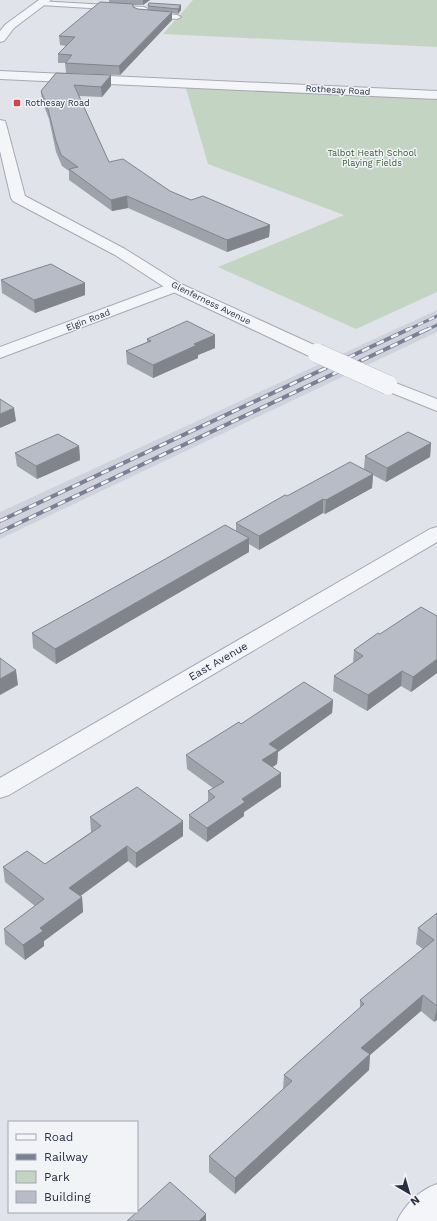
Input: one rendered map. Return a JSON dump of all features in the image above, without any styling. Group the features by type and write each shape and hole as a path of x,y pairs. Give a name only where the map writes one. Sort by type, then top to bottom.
{"street":[{"path":"1,35 10,26 43,2"},
{"name":"Rothesay Road","path":"0,75 437,95"},
{"name":"Glenferness Avenue","path":"0,124 18,198 120,252 175,287 317,353 437,406"},
{"name":"Elgin Road","path":"0,353 175,287"},
{"name":"East Avenue","path":"0,789 437,533"},
{"path":"414,1221 437,1199"}],"lane":[{"path":"43,2 144,9 138,14 177,17"}],"shaded area":[{"path":"437,310 437,332 0,539 0,512"}],"green space":[{"path":"193,0 437,0 437,47 163,34"},
{"name":"Talbot Heath School Playing Fields","path":"185,85 437,98 437,292 356,329 218,267 344,215 208,164"}],"building":[{"path":"100,2 133,4 133,7 138,9 172,12 119,66 65,63 72,55 58,54 75,37 59,36"},
{"path":"149,3 181,5 178,9 148,6"},
{"path":"56,73 111,75 101,87 74,85 109,162 123,159 170,191 191,200 203,196 270,225 227,240 127,196 111,200 69,169 78,167 61,155 48,109 41,91"},
{"path":"51,264 85,283 34,300 1,280"},
{"path":"187,321 215,335 153,365 126,351 151,341 147,339"},
{"path":"0,399 14,408 0,414"},
{"path":"408,432 431,443 387,468 365,456"},
{"path":"58,434 79,446 36,466 15,453"},
{"path":"350,462 373,474 326,500 323,499 259,536 236,523 285,495 287,496"},
{"path":"225,525 249,538 55,649 32,633 160,562"},
{"path":"421,607 437,616 437,659 413,677 402,671 368,695 334,676 363,656 354,650 378,633 380,634"},
{"path":"0,658 16,670 0,679"},
{"path":"304,682 333,700 269,744 278,750 262,760 281,773 242,799 245,802 207,828 189,815 215,797 208,791 224,782 186,755 239,722 241,724"},
{"path":"137,787 183,821 136,853 127,846 69,888 82,897 40,928 43,931 23,945 4,929 44,899 3,867 27,851 45,864 101,826 90,817"},
{"path":"437,913 437,1006 423,995 361,1048 370,1054 235,1178 209,1156 292,1081 284,1075 364,1004 360,1000 434,940 418,928"},
{"path":"170,1182 206,1214 199,1221 127,1221 136,1213 138,1213 138,1211"}],"railway":[{"path":"407,330 437,316"},
{"path":"426,330 437,325"},
{"path":"0,521 409,329"},
{"path":"0,532 428,329"}],"place":[{"name":"Rothesay Road","path":"17,103"}]}
